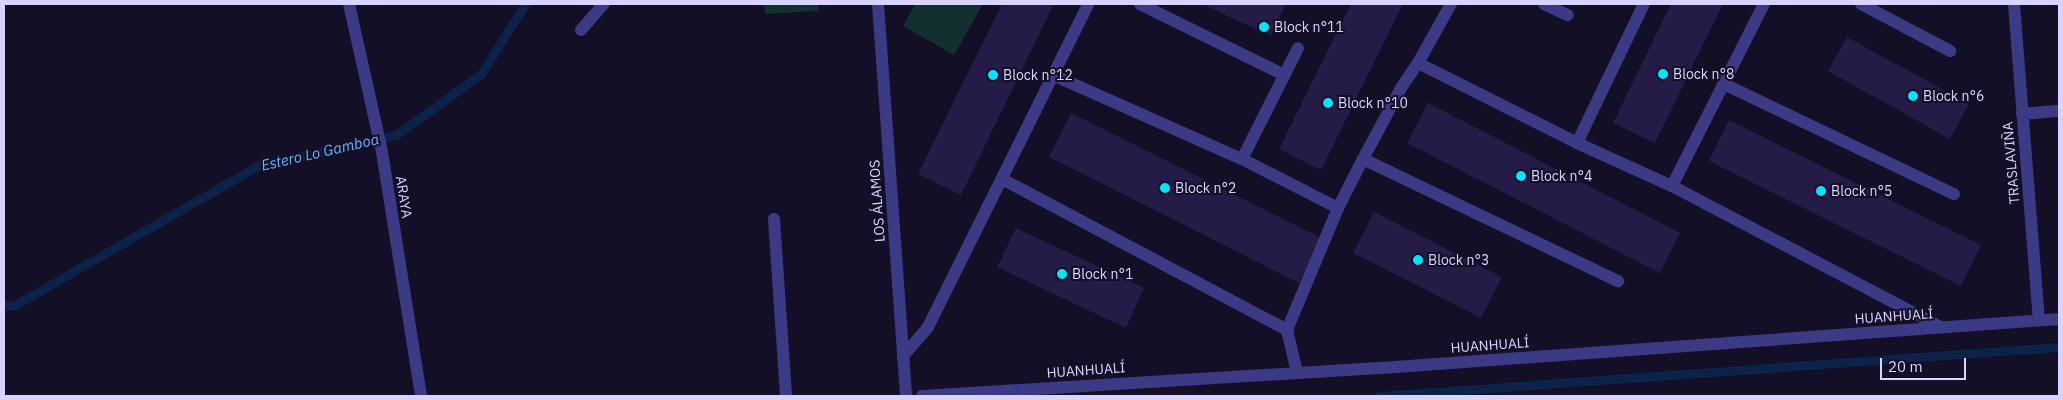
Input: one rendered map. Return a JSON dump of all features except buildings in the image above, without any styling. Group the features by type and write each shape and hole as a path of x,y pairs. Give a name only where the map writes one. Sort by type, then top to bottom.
{"street":[{"name":"ARAYA","path":"349,4 382,152 421,396"},
{"path":"581,30 604,4"},
{"name":"LOS ÁLAMOS","path":"878,4 906,396"},
{"path":"903,356 928,327 1088,4"},
{"path":"1140,4 1284,75"},
{"path":"1297,372 1287,330 1338,208 1402,88 1451,4"},
{"path":"1544,4 1568,15"},
{"path":"1577,142 1644,4"},
{"path":"1672,186 1764,4"},
{"path":"1861,4 1950,51"},
{"name":"TRASLAVIÑA","path":"2014,4 2039,320"},
{"path":"1242,159 1298,48"},
{"path":"1418,63 1577,142 1672,186 1941,328"},
{"path":"1053,75 1242,159 1338,208"},
{"path":"1724,84 1954,194"},
{"path":"2022,114 2059,111"},
{"path":"1363,159 1618,280"},
{"path":"1002,179 1287,330"},
{"path":"774,219 786,396"},
{"name":"HUANHUALÍ","path":"922,396 2059,319"}],"green space":[{"path":"764,4 818,4 819,11 765,14"},
{"path":"915,4 983,4 954,55 903,26"}],"waterway":[{"name":"Estero Lo Gamboa","path":"4,305 15,305 258,166 396,135 481,74 525,4"},
{"path":"1379,396 2059,347"}],"place":[{"name":"Block n°11","path":"1264,27"},
{"name":"Block n°8","path":"1663,74"},
{"name":"Block n°12","path":"993,75"},
{"name":"Block n°6","path":"1913,96"},
{"name":"Block n°10","path":"1328,103"},
{"name":"Block n°4","path":"1521,176"},
{"name":"Block n°2","path":"1165,188"},
{"name":"Block n°5","path":"1821,191"},
{"name":"Block n°3","path":"1418,260"},
{"name":"Block n°1","path":"1062,274"}]}
